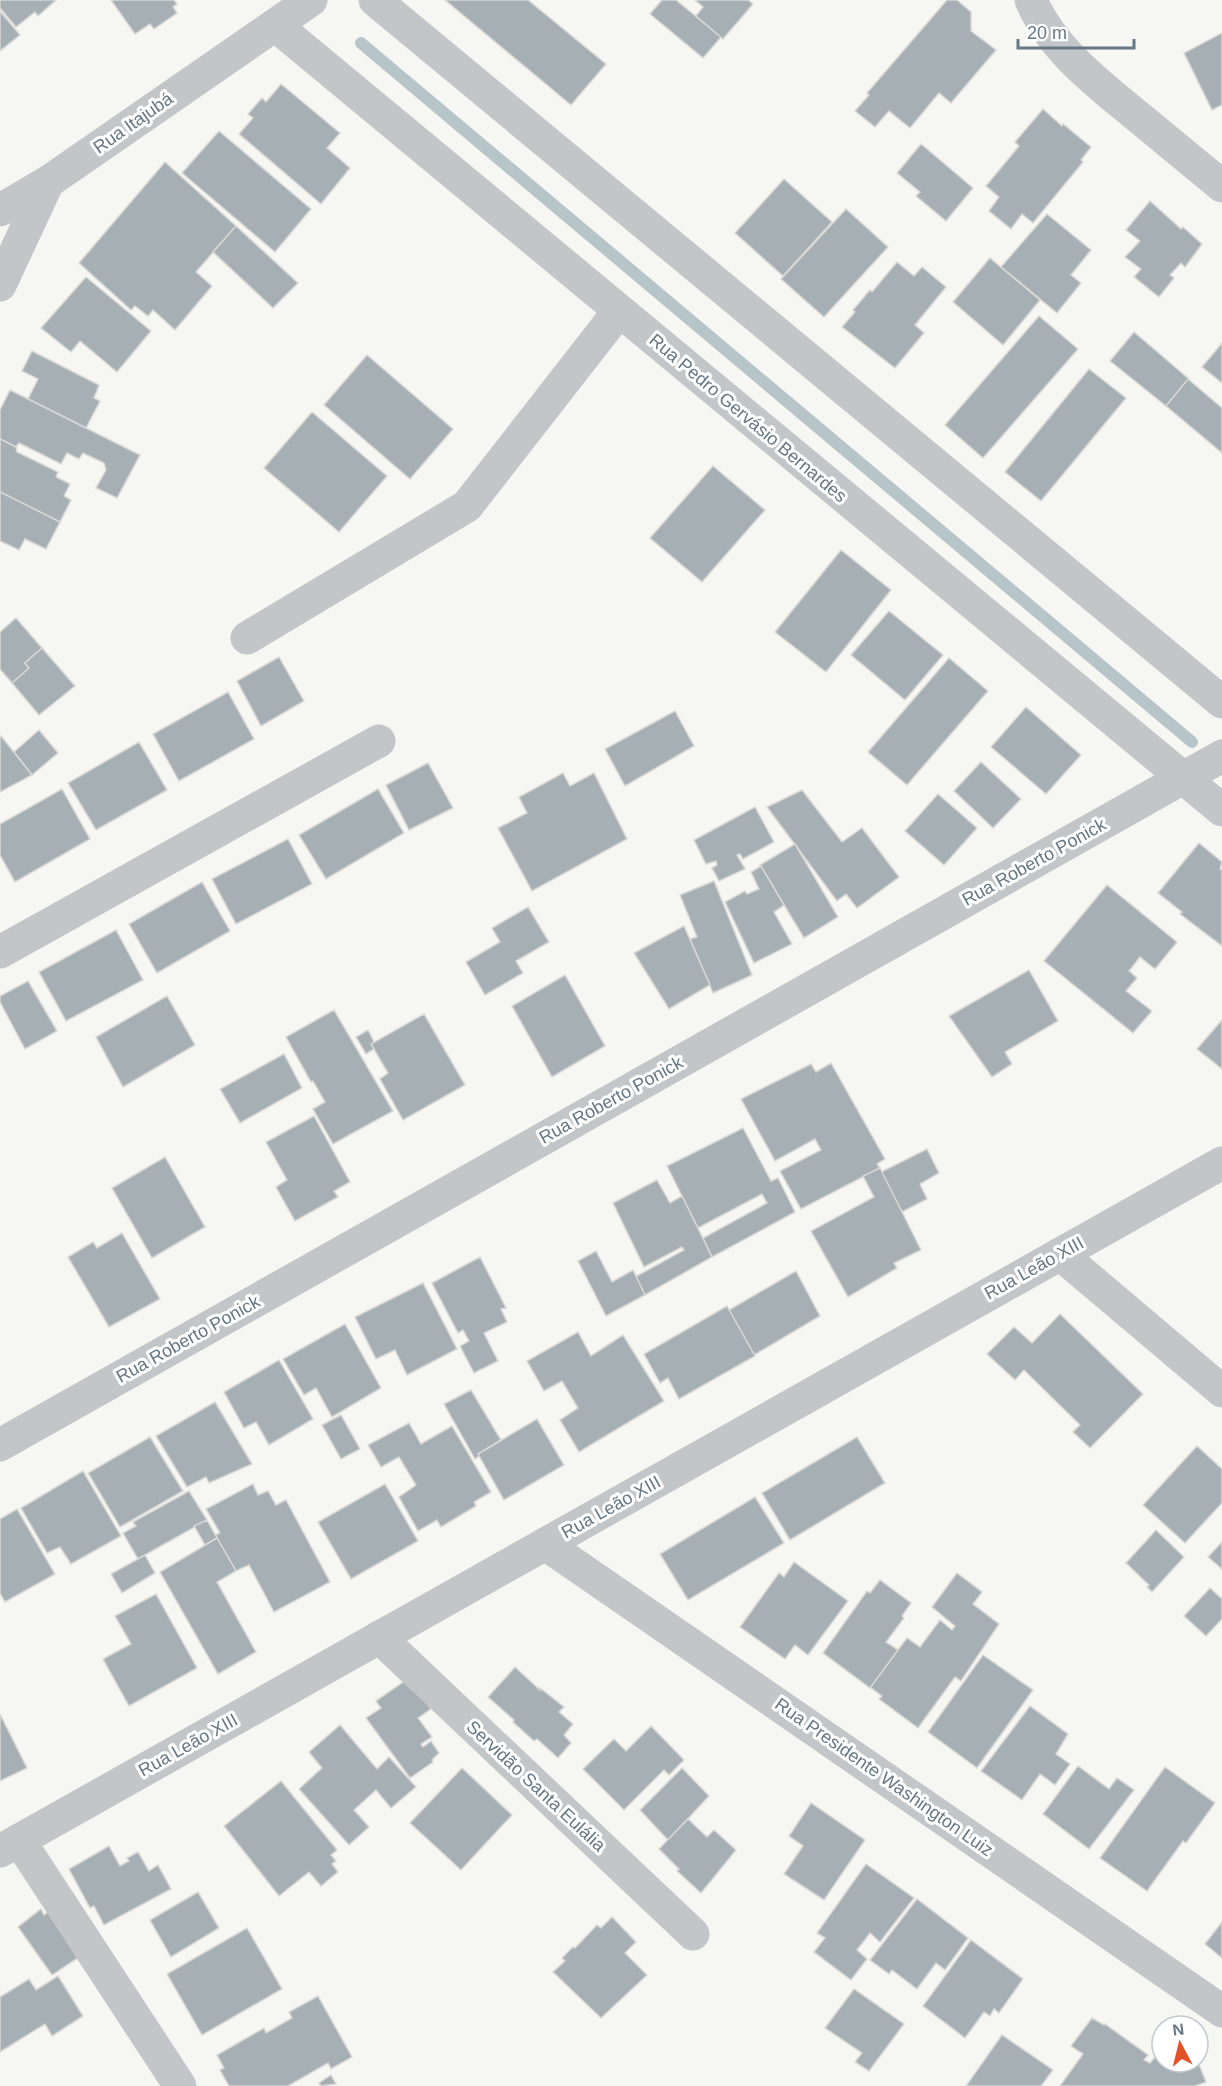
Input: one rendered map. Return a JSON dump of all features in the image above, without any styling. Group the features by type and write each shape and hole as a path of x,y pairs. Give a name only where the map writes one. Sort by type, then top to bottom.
{"street":[{"name":"Rua Itajubá","path":"0,210 48,182 311,0"},
{"path":"375,0 1222,702"},
{"path":"1031,0 1039,20 1065,53 1097,83 1222,186"},
{"name":"Rua Pedro Gervásio Bernardes","path":"275,25 1222,810"},
{"path":"0,285 48,182"},
{"path":"247,638 467,506 619,311"},
{"path":"0,952 379,741"},
{"name":"Rua Roberto Ponick","path":"0,1445 1222,756"},
{"name":"Rua Leão XIII","path":"10,1845 1222,1162"},
{"path":"1060,1254 1222,1391"},
{"name":"Rua Presidente Washington Luiz","path":"545,1544 1222,2011"},
{"name":"Servidão Santa Eulália","path":"380,1637 693,1934"},
{"path":"10,1845 180,2086"}],"building":[{"path":"0,0 56,0 38,16 35,12 16,27 0,8"},
{"path":"111,0 174,0 177,4 173,7 177,13 154,29 150,24 135,34"},
{"path":"445,0 528,0 606,64 571,105"},
{"path":"662,0 676,0 721,37 703,58 650,14"},
{"path":"695,0 748,0 753,4 723,39 696,16 703,7"},
{"path":"947,0 957,0 971,12 971,31 996,50 951,103 939,93 910,128 889,111 875,127 855,111 869,95 867,93"},
{"path":"0,11 20,35 0,51"},
{"path":"1222,33 1222,105 1212,110 1184,53"},
{"path":"281,84 340,133 327,148 350,168 321,204 239,134 253,118 248,114 262,98 266,102"},
{"path":"1043,109 1091,147 1081,160 1083,162 1033,223 1022,214 1011,229 989,211 999,197 986,186 1019,146 1015,142"},
{"path":"219,131 311,209 275,252 182,173"},
{"path":"921,144 973,188 946,221 916,196 920,192 897,173"},
{"path":"165,162 236,226 196,272 212,286 175,330 153,310 148,316 135,306 131,310 79,263"},
{"path":"784,179 832,222 783,276 735,233"},
{"path":"1150,201 1181,229 1183,227 1202,244 1185,267 1181,263 1170,275 1174,278 1159,297 1134,277 1141,269 1125,257 1140,241 1126,230"},
{"path":"846,209 888,247 824,317 781,279"},
{"path":"1047,214 1091,250 1071,275 1081,283 1057,313 1001,267"},
{"path":"236,226 298,283 273,308 213,252"},
{"path":"990,258 1040,300 1003,345 953,302"},
{"path":"897,262 914,276 922,267 946,287 915,325 924,333 895,368 842,327 855,312 853,310 870,290 872,292"},
{"path":"86,277 151,331 117,372 80,341 71,352 41,328"},
{"path":"1039,316 1078,349 983,458 945,425"},
{"path":"1134,332 1189,379 1166,406 1110,361"},
{"path":"1222,343 1222,383 1202,367"},
{"path":"32,351 99,385 94,398 100,401 86,428 28,399 38,379 22,371"},
{"path":"367,355 453,429 410,479 324,405"},
{"path":"1089,369 1126,398 1041,501 1005,472"},
{"path":"1188,379 1222,408 1222,453 1166,406"},
{"path":"10,390 140,455 117,498 96,488 106,470 104,463 83,453 79,459 67,453 61,464 19,443 16,447 0,439 0,410"},
{"path":"312,412 387,476 339,532 264,468"},
{"path":"0,439 16,447 17,452 58,472 56,477 70,484 64,496 71,500 60,522 0,492"},
{"path":"713,466 765,510 702,582 650,538"},
{"path":"0,492 60,522 46,549 25,539 19,550 0,541"},
{"path":"841,550 891,590 826,672 775,632"},
{"path":"889,611 943,655 905,700 851,655"},
{"path":"16,618 42,648 25,663 29,668 12,683 0,669 0,632"},
{"path":"42,648 75,686 39,715 12,683 29,668 25,663"},
{"path":"279,657 304,701 261,726 237,681"},
{"path":"949,658 988,691 907,785 868,752"},
{"path":"228,692 254,739 179,781 153,734"},
{"path":"1026,707 1081,755 1046,794 991,747"},
{"path":"675,711 694,746 625,786 605,749"},
{"path":"39,730 58,753 32,775 14,752"},
{"path":"0,737 32,775 0,792"},
{"path":"139,742 167,790 96,830 68,783"},
{"path":"981,762 1021,799 993,828 954,791"},
{"path":"428,763 453,808 409,830 386,785"},
{"path":"563,773 570,786 594,773 627,839 532,891 498,828 527,813 519,797"},
{"path":"62,789 90,839 15,882 0,855 0,824"},
{"path":"378,789 404,833 326,879 299,835"},
{"path":"802,790 842,842 862,828 899,877 857,908 846,894 837,901 767,807"},
{"path":"938,794 977,828 944,865 905,831"},
{"path":"755,807 774,842 743,859 740,854 737,855 745,869 719,881 712,868 717,865 716,861 706,864 694,840"},
{"path":"288,839 312,884 236,924 212,879"},
{"path":"1199,843 1222,862 1220,869 1222,870 1222,946 1180,914 1182,912 1158,893"},
{"path":"795,844 838,917 804,938 760,865"},
{"path":"761,866 784,905 774,912 792,944 754,963 725,902 745,891 747,894 759,889 751,872"},
{"path":"714,881 752,975 713,993 690,939 697,937 680,895"},
{"path":"202,882 230,931 157,973 129,924"},
{"path":"1107,885 1177,942 1155,969 1140,957 1129,971 1137,978 1126,991 1152,1011 1133,1033 1044,961"},
{"path":"528,907 549,942 516,961 523,973 485,995 466,962 500,942 492,928"},
{"path":"684,926 710,985 669,1009 634,953"},
{"path":"116,930 143,980 66,1021 39,972"},
{"path":"1029,970 1058,1021 1005,1052 1012,1064 992,1077 949,1016"},
{"path":"565,975 605,1046 552,1077 512,1006"},
{"path":"28,981 57,1031 25,1049 0,1002 0,996"},
{"path":"167,996 195,1045 123,1087 96,1037"},
{"path":"334,1010 393,1111 333,1144 313,1109 325,1102 286,1037"},
{"path":"424,1014 465,1085 403,1120 380,1079 388,1073 371,1044"},
{"path":"1222,1020 1222,1069 1197,1049"},
{"path":"368,1030 374,1042 371,1044 374,1049 366,1054 356,1037"},
{"path":"284,1054 302,1088 240,1123 220,1089"},
{"path":"831,1063 885,1159 877,1164 880,1168 801,1209 780,1171 821,1150 815,1139 775,1161 741,1099 811,1064 816,1072"},
{"path":"314,1116 350,1182 334,1191 338,1197 295,1221 276,1187 287,1180 266,1142"},
{"path":"743,1128 771,1181 778,1178 795,1212 712,1257 703,1238 767,1203 762,1194 698,1228 667,1166"},
{"path":"927,1149 939,1173 920,1184 927,1199 902,1212 881,1172"},
{"path":"165,1157 205,1227 152,1258 112,1188"},
{"path":"880,1168 921,1250 894,1263 897,1268 848,1297 811,1231 874,1197 863,1176"},
{"path":"657,1180 670,1203 682,1196 712,1257 645,1295 635,1277 684,1250 682,1247 644,1267 613,1203"},
{"path":"122,1233 160,1299 109,1327 68,1257 93,1242 97,1248"},
{"path":"596,1251 612,1282 633,1270 645,1295 606,1316 578,1261"},
{"path":"480,1257 506,1308 501,1309 507,1322 484,1333 498,1361 474,1373 460,1346 469,1341 463,1330 458,1333 432,1283"},
{"path":"796,1271 820,1316 754,1355 729,1310"},
{"path":"423,1283 457,1349 407,1375 395,1350 376,1359 355,1317"},
{"path":"727,1306 755,1356 679,1399 668,1378 660,1383 644,1354"},
{"path":"1060,1314 1143,1394 1090,1448 1073,1432 1080,1425 1024,1370 1015,1380 987,1354 1014,1327 1032,1343"},
{"path":"345,1324 381,1388 332,1417 316,1388 304,1395 283,1359"},
{"path":"578,1332 591,1356 623,1335 664,1401 579,1452 560,1420 578,1408 562,1381 544,1391 527,1361"},
{"path":"279,1360 313,1419 269,1445 256,1422 244,1428 224,1392"},
{"path":"471,1390 501,1440 478,1454 479,1456 475,1459 444,1404"},
{"path":"215,1402 252,1464 209,1483 206,1477 187,1487 156,1436"},
{"path":"341,1415 360,1449 341,1459 322,1425"},
{"path":"537,1419 564,1465 504,1500 478,1454"},
{"path":"409,1423 421,1444 452,1426 491,1492 474,1502 476,1506 441,1527 437,1520 418,1531 399,1497 416,1485 399,1457 381,1467 368,1445"},
{"path":"150,1437 183,1491 120,1527 88,1473"},
{"path":"857,1437 885,1483 790,1540 762,1493"},
{"path":"1197,1446 1222,1469 1222,1503 1185,1543 1143,1505"},
{"path":"83,1471 121,1536 71,1564 60,1547 47,1553 21,1508"},
{"path":"253,1484 258,1495 268,1491 276,1505 286,1500 330,1582 274,1612 249,1565 236,1571 215,1535 220,1533 206,1509"},
{"path":"385,1484 418,1541 351,1579 318,1522"},
{"path":"189,1491 207,1520 138,1559 123,1533 136,1526 133,1522"},
{"path":"755,1497 784,1543 688,1600 660,1554"},
{"path":"17,1509 55,1574 5,1602 0,1593 0,1519"},
{"path":"207,1520 217,1538 205,1545 194,1526"},
{"path":"1156,1530 1184,1557 1152,1592 1147,1587 1149,1585 1126,1563"},
{"path":"217,1538 236,1571 217,1582 256,1652 218,1674 160,1572"},
{"path":"1222,1542 1222,1569 1208,1557"},
{"path":"145,1555 155,1573 122,1593 111,1574"},
{"path":"794,1562 848,1601 808,1655 795,1645 785,1659 740,1627 779,1573 784,1577"},
{"path":"957,1573 982,1592 973,1604 999,1624 961,1681 955,1677 918,1728 879,1699 882,1696 870,1687 907,1638 920,1647 940,1620 952,1630 955,1626 932,1607"},
{"path":"880,1580 911,1603 902,1616 904,1618 886,1642 898,1650 870,1688 823,1653 867,1591 870,1593"},
{"path":"1210,1588 1222,1599 1222,1619 1206,1636 1184,1616"},
{"path":"156,1594 197,1668 129,1706 103,1659 131,1644 115,1616"},
{"path":"983,1655 1033,1690 977,1768 928,1732"},
{"path":"515,1667 540,1690 540,1688 564,1707 559,1712 573,1724 564,1735 571,1743 558,1758 537,1739 534,1741 488,1697"},
{"path":"409,1678 431,1709 418,1718 432,1737 421,1744 423,1747 431,1741 439,1753 432,1760 433,1762 410,1778 366,1718 381,1708 376,1701"},
{"path":"1030,1706 1068,1734 1056,1754 1070,1764 1055,1785 1040,1774 1022,1800 981,1771"},
{"path":"0,1714 27,1768 0,1781"},
{"path":"340,1725 377,1769 389,1757 416,1787 391,1808 376,1790 354,1810 369,1827 349,1845 299,1789 322,1768 309,1752"},
{"path":"651,1726 684,1760 669,1775 664,1770 624,1810 583,1769 614,1739 626,1751"},
{"path":"1078,1766 1109,1789 1117,1778 1134,1790 1089,1849 1043,1814"},
{"path":"1165,1767 1215,1803 1186,1843 1183,1841 1147,1891 1100,1858"},
{"path":"462,1768 512,1815 461,1870 410,1823"},
{"path":"682,1768 709,1796 668,1840 640,1810"},
{"path":"281,1781 337,1850 331,1855 336,1861 332,1864 338,1872 321,1886 309,1872 279,1896 224,1826"},
{"path":"811,1803 865,1840 824,1900 784,1874 803,1846 789,1836"},
{"path":"688,1819 707,1837 714,1830 736,1850 701,1893 677,1871 679,1869 659,1849"},
{"path":"109,1846 120,1866 129,1861 127,1858 138,1852 149,1871 158,1865 171,1889 104,1925 94,1906 90,1908 69,1869"},
{"path":"866,1864 914,1898 880,1942 870,1933 857,1950 867,1959 851,1980 814,1952 825,1938 817,1933"},
{"path":"198,1892 219,1928 171,1957 150,1920"},
{"path":"917,1899 968,1938 945,1970 936,1963 917,1989 892,1970 889,1974 870,1960"},
{"path":"41,1909 44,1915 49,1911 79,1957 52,1975 18,1927"},
{"path":"612,1917 636,1942 625,1953 647,1975 601,2018 553,1972 565,1961 562,1958 573,1947 575,1948 597,1925 601,1928"},
{"path":"1222,1922 1222,1958 1205,1944"},
{"path":"247,1928 282,1989 202,2035 167,1974"},
{"path":"971,1940 1023,1979 999,2013 994,2009 990,2016 984,2012 965,2038 923,2006"},
{"path":"58,1976 83,2016 52,2036 45,2024 0,2052 0,1997 29,1979 36,1990"},
{"path":"854,1989 904,2024 869,2071 855,2062 862,2053 825,2028"},
{"path":"318,1996 352,2057 331,2069 328,2063 288,2086 229,2086 220,2070 224,2068 217,2055 264,2028 266,2033 292,2018 289,2012"},
{"path":"1092,2018 1105,2024 1148,2055 1144,2060 1150,2063 1150,2074 1203,2074 1206,2082 1195,2086 1060,2086 1083,2054 1071,2046"},
{"path":"1002,2035 1053,2070 1041,2086 966,2086"},
{"path":"331,2075 336,2084 321,2086 319,2083"}],"waterway":[{"path":"361,43 1192,742"}]}
